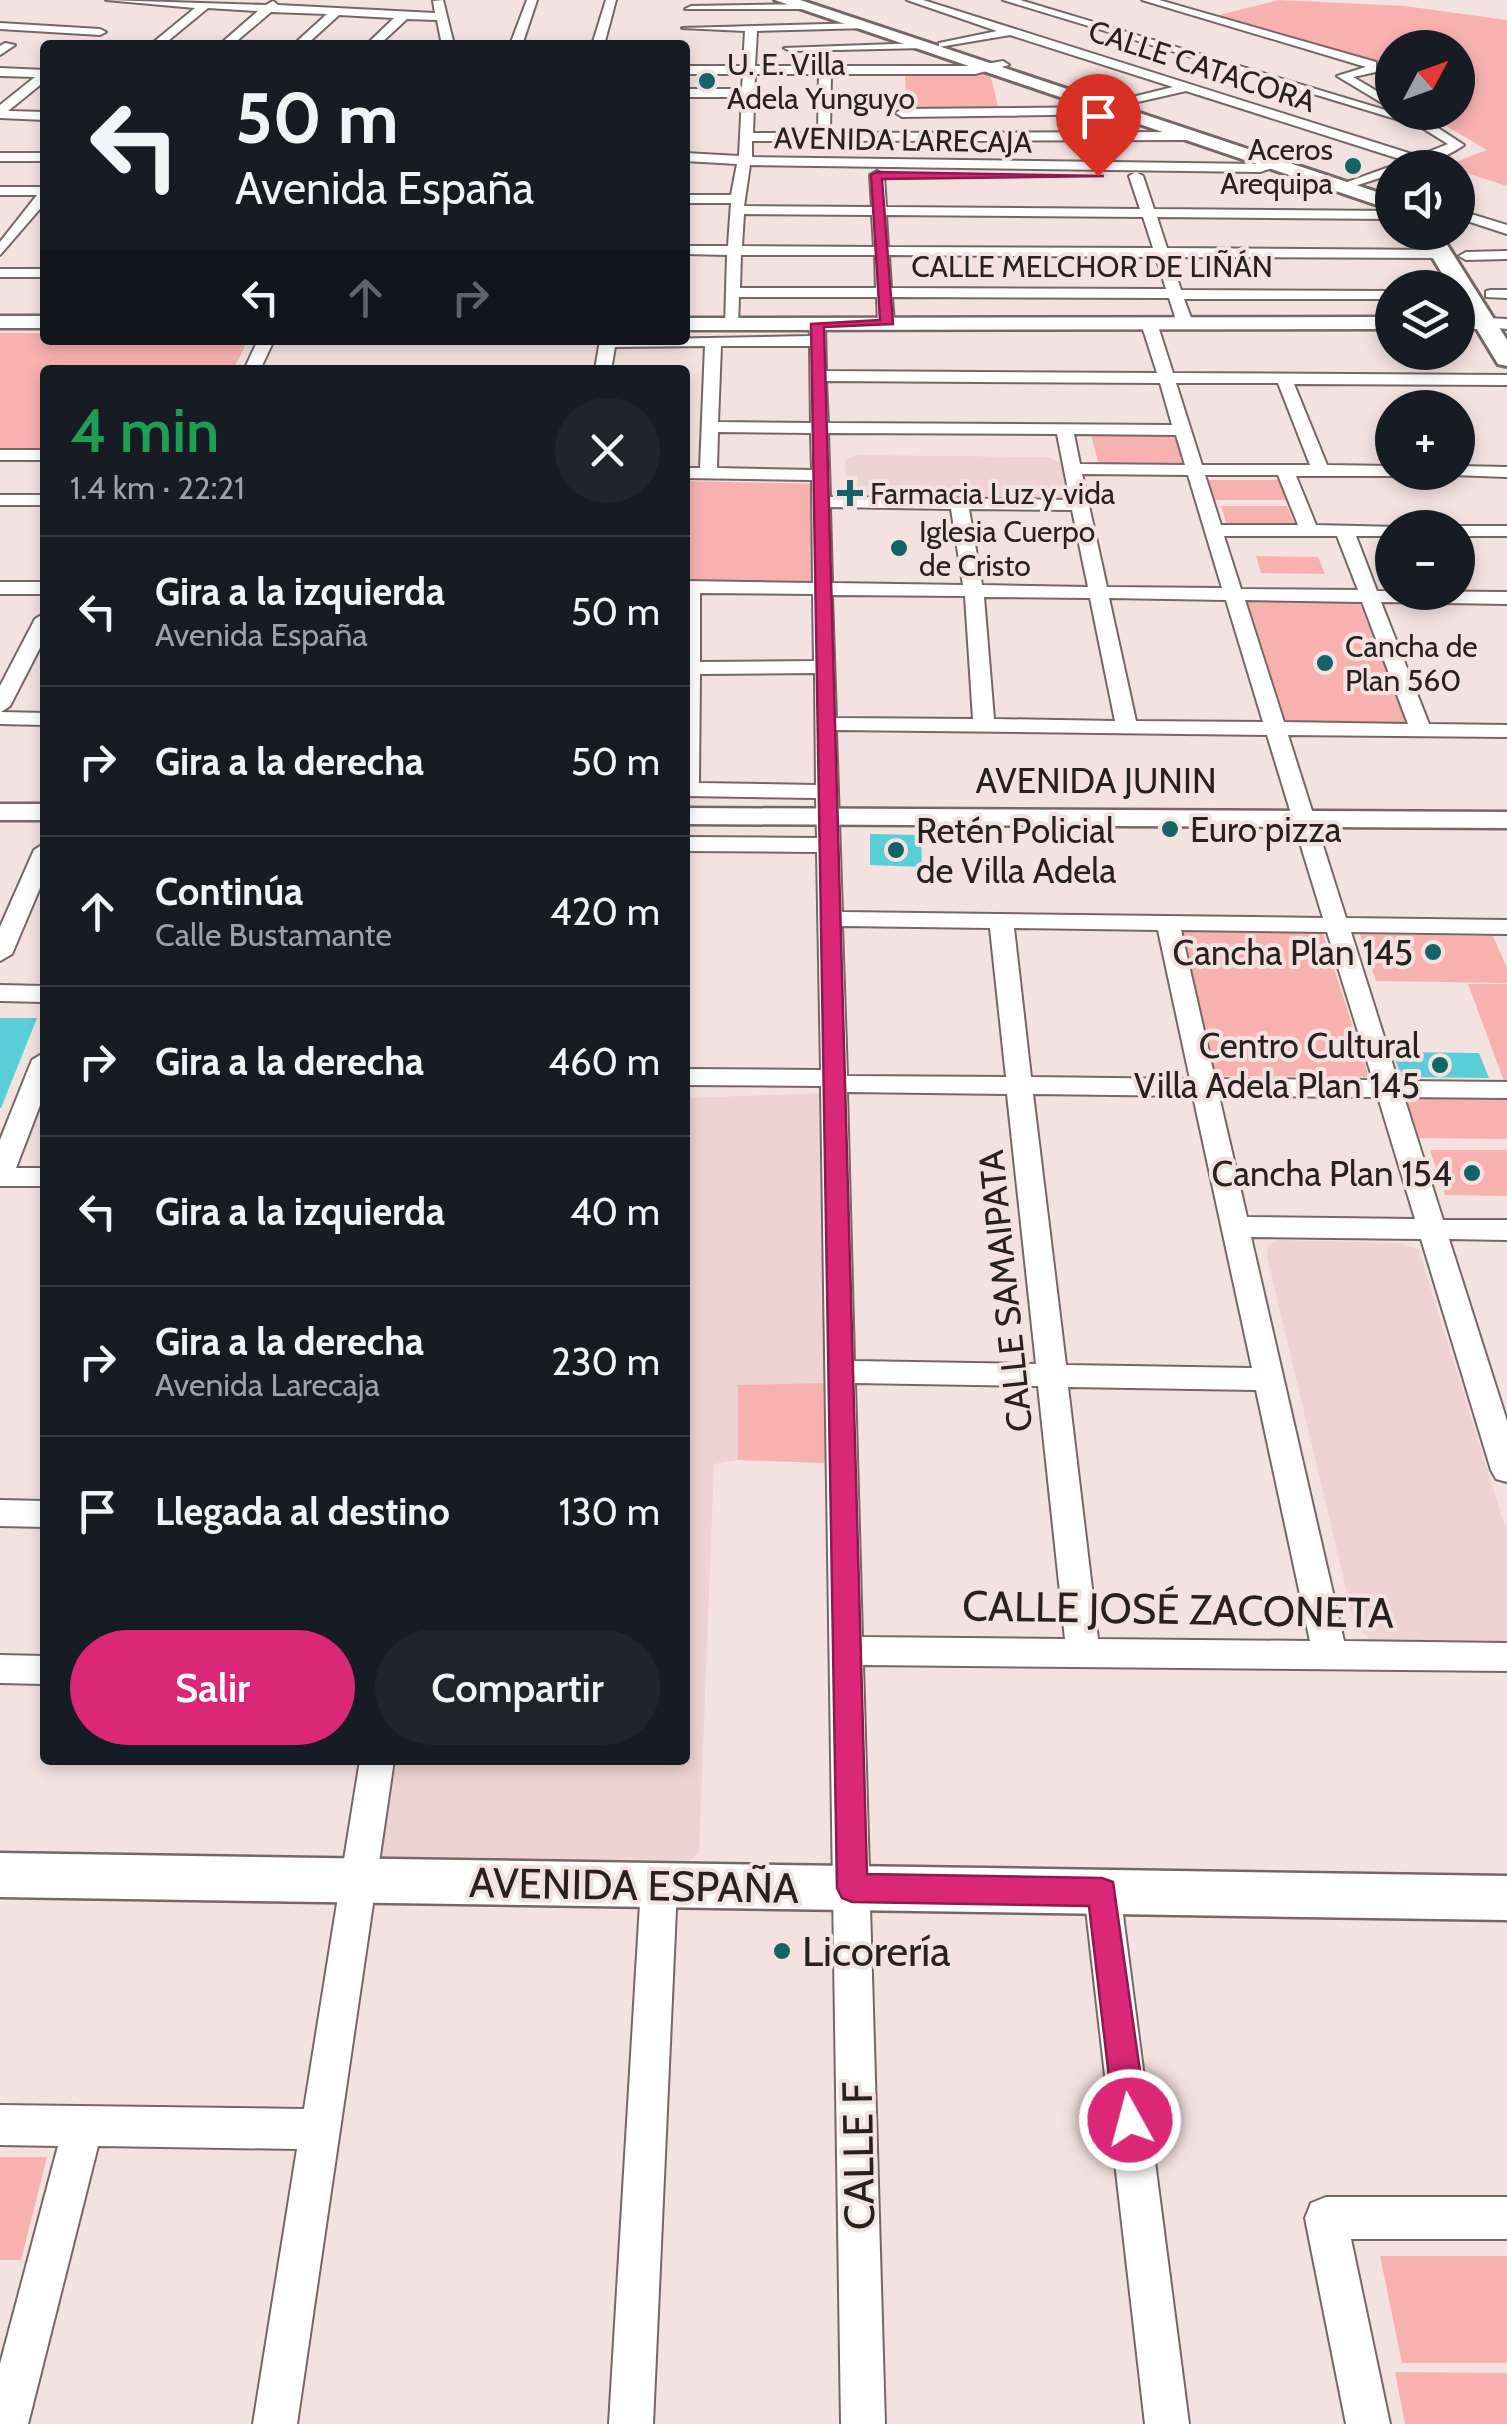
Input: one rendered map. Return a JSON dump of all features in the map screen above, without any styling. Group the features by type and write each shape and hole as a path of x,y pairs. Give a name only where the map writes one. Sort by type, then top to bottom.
{"main road":[{"path":"784,0 807,4 996,66 1284,168"},
{"path":"807,4 864,26 933,45"},
{"path":"1117,107 1284,168 1375,191"},
{"path":"1350,185 1375,196"},
{"path":"1458,250 1500,324 1507,359"}],"street":[{"path":"111,0 129,4 273,4 440,16"},
{"path":"438,0 447,40"},
{"path":"518,40 532,0"},
{"path":"599,40 611,0"},
{"name":"CALLE CATACORA","path":"912,0 1385,150"},
{"path":"1013,2 1033,0"},
{"path":"1148,0 1372,65 1372,69 1298,89"},
{"path":"1013,2 1375,110"},
{"path":"162,40 205,4"},
{"path":"231,40 273,4"},
{"path":"686,40 692,4 807,4"},
{"path":"305,40 337,11"},
{"path":"377,40 404,14"},
{"path":"1180,20 1199,15"},
{"path":"753,48 933,45 1067,18"},
{"path":"90,40 113,22"},
{"path":"1124,36 1162,25"},
{"path":"0,26 100,32"},
{"path":"688,28 864,26"},
{"path":"730,324 736,205 751,162 746,138 752,29"},
{"path":"3,47 27,46"},
{"path":"899,92 996,66"},
{"path":"690,70 824,71 899,92 1117,107 1244,72"},
{"path":"824,71 824,138"},
{"path":"0,72 40,75"},
{"path":"1343,76 1375,95"},
{"path":"0,112 40,79"},
{"path":"28,89 40,90"},
{"path":"899,92 908,170"},
{"path":"690,93 748,93"},
{"path":"0,112 40,116"},
{"path":"1434,130 1458,145 1446,150"},
{"path":"746,138 1190,136"},
{"path":"984,138 988,166"},
{"name":"AVENIDA LARECAJA","path":"690,156 908,170 1136,176 1284,168"},
{"path":"0,157 40,157"},
{"name":"AVENIDA LARECAJA","path":"751,162 784,172 877,175 988,166 1284,168"},
{"path":"877,175 886,324"},
{"path":"1136,176 1185,324"},
{"path":"1350,185 1375,176"},
{"path":"0,191 40,194"},
{"path":"0,250 40,199"},
{"path":"690,200 879,211 1375,215"},
{"path":"1475,220 1507,230"},
{"path":"1475,242 1507,240"},
{"path":"690,250 1161,252 1375,245"},
{"path":"1475,248 1507,255"},
{"path":"0,273 40,273"},
{"name":"CALLE MELCHOR DE LIÑÁN","path":"732,292 1375,295"},
{"path":"0,322 40,322"},
{"path":"690,324 818,332"},
{"path":"690,342 886,324 1375,324"},
{"path":"1149,324 1431,1230 1494,1384 1507,1470"},
{"name":"CALLE F","path":"818,332 863,2424"},
{"path":"708,474 713,342"},
{"path":"819,376 1284,379 1395,387 1507,380"},
{"path":"1284,379 1322,470"},
{"path":"710,427 1182,430"},
{"path":"1064,429 1127,727"},
{"path":"0,455 40,455"},
{"path":"1071,469 1375,471"},
{"path":"1285,470 1309,530"},
{"path":"1475,472 1507,472"},
{"path":"690,473 821,476"},
{"path":"8,505 40,501"},
{"path":"822,502 1078,505"},
{"path":"960,503 974,594 984,725"},
{"path":"1212,530 1375,531"},
{"path":"1344,530 1366,598 1421,730"},
{"path":"1475,531 1507,531"},
{"path":"690,587 974,594 1507,598"},
{"path":"0,588 40,588"},
{"path":"0,706 40,628"},
{"path":"690,680 826,667"},
{"path":"0,718 40,718"},
{"path":"828,724 1507,731"},
{"name":"AVENIDA JUNIN","path":"690,799 830,818 1507,820"},
{"path":"0,812 40,812"},
{"name":"AVENIDA JUNIN","path":"690,843 830,818"},
{"path":"0,954 10,910 40,859"},
{"path":"10,910 40,910"},
{"path":"833,919 1505,931"},
{"name":"CALLE SAMAIPATA","path":"1001,921 1083,1652"},
{"path":"1168,923 1330,1655"},
{"path":"0,994 40,994"},
{"path":"40,1073 0,1175 40,1178"},
{"path":"690,1077 1020,1086 1507,1090"},
{"path":"1235,1227 1507,1230"},
{"path":"842,1372 1267,1379"},
{"path":"0,1514 40,1514"},
{"name":"CALLE JOSÉ ZACONETA","path":"848,1651 1507,1657"},
{"path":"0,1669 40,1670"},
{"path":"274,2424 376,1765"},
{"name":"AVENIDA ESPAÑA","path":"0,1875 1102,1892 1504,1907"},
{"path":"631,2424 660,1887"},
{"path":"1102,1892 1168,2424"},
{"path":"0,2126 321,2129"},
{"path":"6,2424 84,2126"},
{"path":"1368,2424 1326,2218 1507,2218"}],"shaded area":[{"path":"1279,0 1405,6 1507,20 1507,186 1475,176 1475,155 1487,150 1453,130 1475,130 1475,30 1375,30 1375,60 1215,16"},
{"path":"905,72 990,74 999,110 906,109"},
{"path":"0,333 40,333 40,345 246,345 236,365 40,365 40,451 0,451"},
{"path":"1091,435 1180,436 1190,466 1099,465"},
{"path":"856,455 1048,457 1060,463 1073,495 1065,502 852,499 847,494 845,460"},
{"path":"1207,480 1283,480 1291,500 1214,500"},
{"path":"690,481 826,484 825,583 690,582"},
{"path":"1221,506 1287,506 1295,525 1227,525"},
{"path":"1256,556 1318,557 1325,574 1261,573"},
{"name":"Cancha de Plan 560","path":"1246,601 1359,602 1409,725 1286,724"},
{"path":"1177,930 1322,931 1369,1077 1211,1076"},
{"name":"Cancha Plan 145","path":"1360,934 1493,936 1507,968 1507,983 1376,981"},
{"path":"1468,984 1507,984 1507,1081 1504,1081"},
{"path":"828,1093 825,1463 738,1460 714,1464 699,1852 682,1868 381,1862 373,1856 386,1765 690,1765 690,1098"},
{"path":"1402,1094 1507,1095 1507,1139 1417,1138"},
{"name":"Cancha Plan 154","path":"1430,1150 1507,1150 1507,1196 1445,1195"},
{"path":"1277,1240 1401,1243 1419,1250 1507,1533 1507,1641 1373,1641 1355,1627 1267,1256 1268,1246"},
{"path":"827,1383 825,1463 738,1460 738,1385"},
{"path":"0,2157 47,2157 21,2260 0,2260"},
{"path":"1380,2256 1507,2256 1507,2363 1402,2363"},
{"path":"1395,2372 1507,2373 1507,2424 1405,2424"}],"building":[{"name":"Retén Policial de Villa Adela","path":"870,834 921,835 922,867 870,865"},
{"path":"0,1018 37,1018 1,1108 0,1108"},
{"name":"Centro Cultural Villa Adela Plan 145","path":"1393,1052 1479,1053 1489,1078 1401,1077"}],"place":[{"name":"U. E. Villa Adela Yunguyo","path":"707,81"},
{"name":"Aceros Arequipa","path":"1353,166"},
{"name":"Farmacia Luz y vida","path":"850,493"},
{"name":"Iglesia Cuerpo de Cristo","path":"899,548"},
{"name":"Cancha de Plan 560","path":"1325,663"},
{"name":"Euro pizza","path":"1170,829"},
{"name":"Retén Policial de Villa Adela","path":"896,850"},
{"name":"Cancha Plan 145","path":"1433,952"},
{"name":"Centro Cultural Villa Adela Plan 145","path":"1440,1065"},
{"name":"Cancha Plan 154","path":"1472,1173"},
{"name":"Licorería","path":"782,1951"}],"route":[{"path":"1098,176 877,175 886,324 817,324 852,1888 1102,1892 1130,2120"}]}
